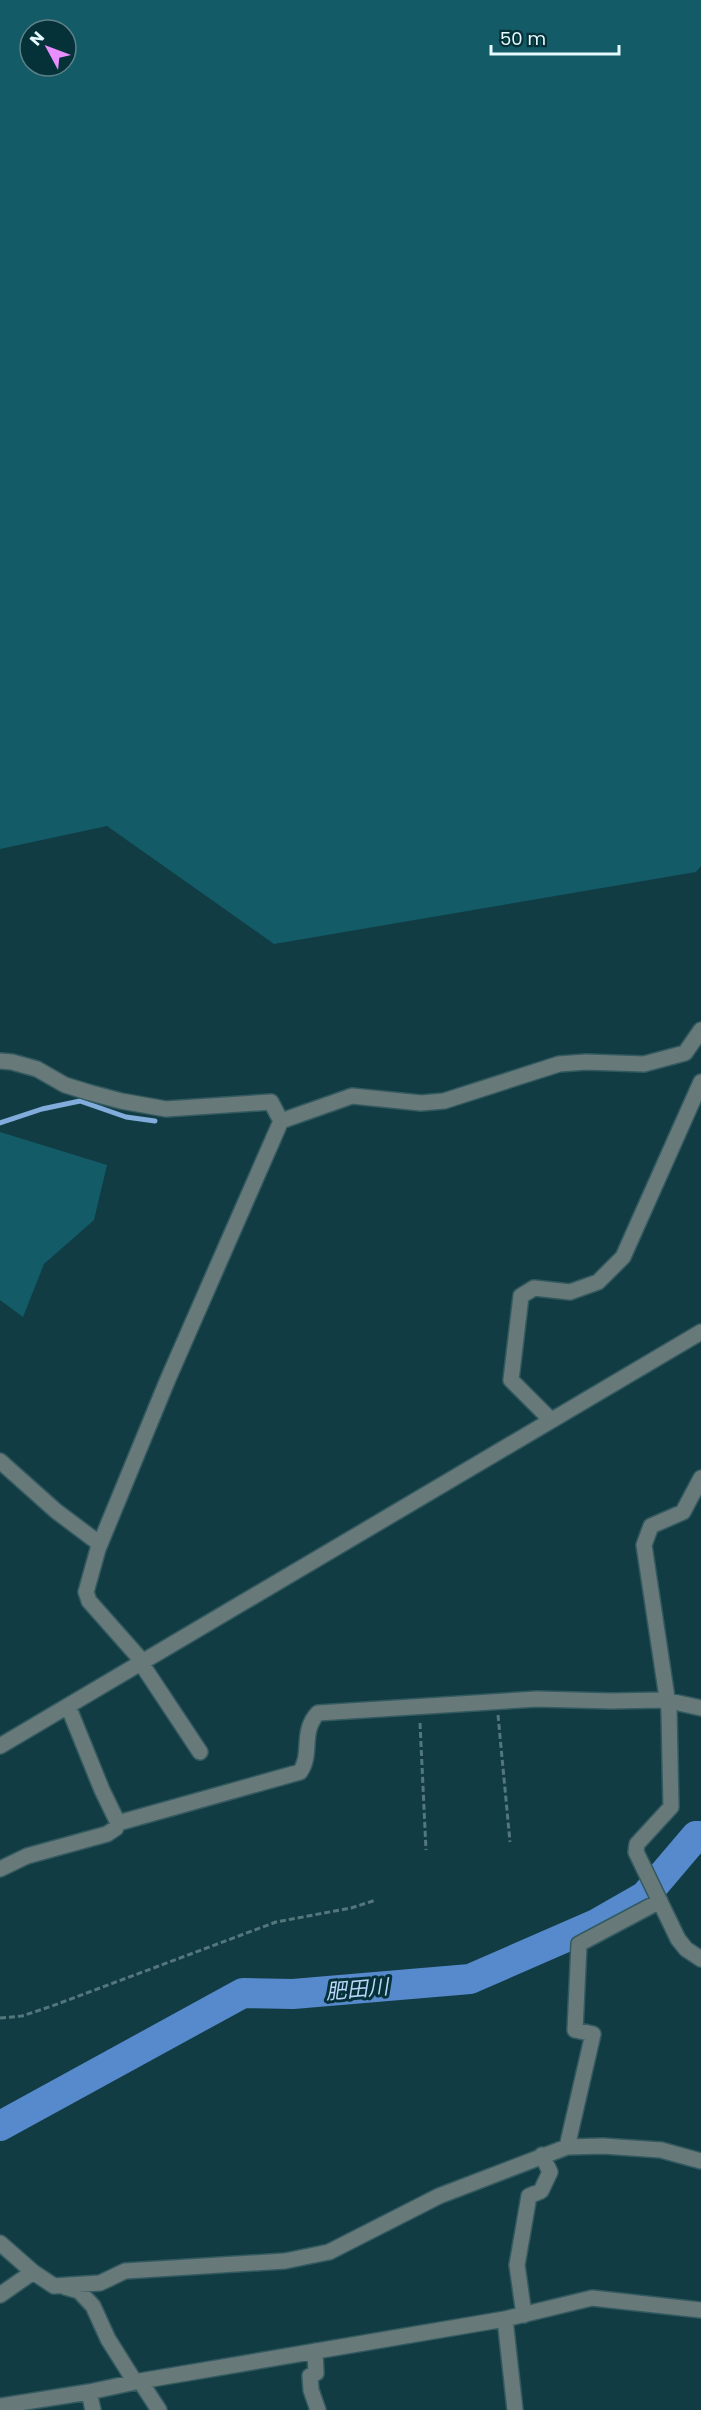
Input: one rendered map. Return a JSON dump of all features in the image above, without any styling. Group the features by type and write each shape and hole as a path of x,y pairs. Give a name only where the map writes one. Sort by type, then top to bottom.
{"street":[{"path":"98,1549 168,1379 281,1121 352,1096 421,1103 444,1101 559,1064 586,1062 644,1064 685,1053 701,1030"},
{"path":"0,1061 37,1069 65,1085 91,1093 166,1109 272,1102 281,1121"},
{"path":"551,1420 511,1380 520,1296 534,1288 570,1292 598,1282 623,1257 701,1082"},
{"path":"0,1746 701,1332"},
{"path":"0,1461 56,1511 100,1544 86,1592 89,1601 142,1663 200,1752"},
{"path":"701,1478 683,1512 651,1526 644,1545 665,1700 669,1711 671,1807 637,1844 636,1852 678,1939 686,1949 701,1959"},
{"path":"0,1869 27,1856 107,1834 116,1828 118,1823 300,1772 305,1765 309,1723 318,1713 537,1699 665,1700 701,1708"},
{"path":"68,1706 118,1823"},
{"path":"567,2147 593,2034 574,2030 579,1944 659,1900"},
{"path":"0,2243 33,2272 54,2286 100,2283 125,2271 285,2261 329,2252 439,2196 567,2147 603,2146 661,2150 701,2161"},
{"path":"524,2315 517,2265 529,2196 541,2191 550,2172 542,2155"},
{"path":"0,2295 33,2272"},
{"path":"64,2285 69,2289 79,2291 93,2306 108,2339 159,2410"},
{"path":"0,2406 505,2319 592,2298 701,2310"},
{"path":"505,2319 515,2410"},
{"path":"315,2351 316,2373 310,2376 311,2390 318,2410"},
{"path":"89,2392 93,2410"}],"path":[{"path":"497,1701 510,1842"},
{"path":"419,1706 426,1850"},
{"path":"0,2018 22,2016 52,2006 276,1922 351,1908 376,1900"}],"shaded area":[{"path":"0,0 701,0 701,866 696,872 274,944 107,826 0,849"},
{"path":"0,1132 107,1165 94,1220 44,1264 23,1317 0,1300"}],"waterway":[{"path":"0,1123 42,1109 80,1101 126,1117 155,1121"},
{"name":"肥田川","path":"0,2126 243,1993 293,1994 470,1979 596,1924 645,1896 696,1836 701,1836"}]}
